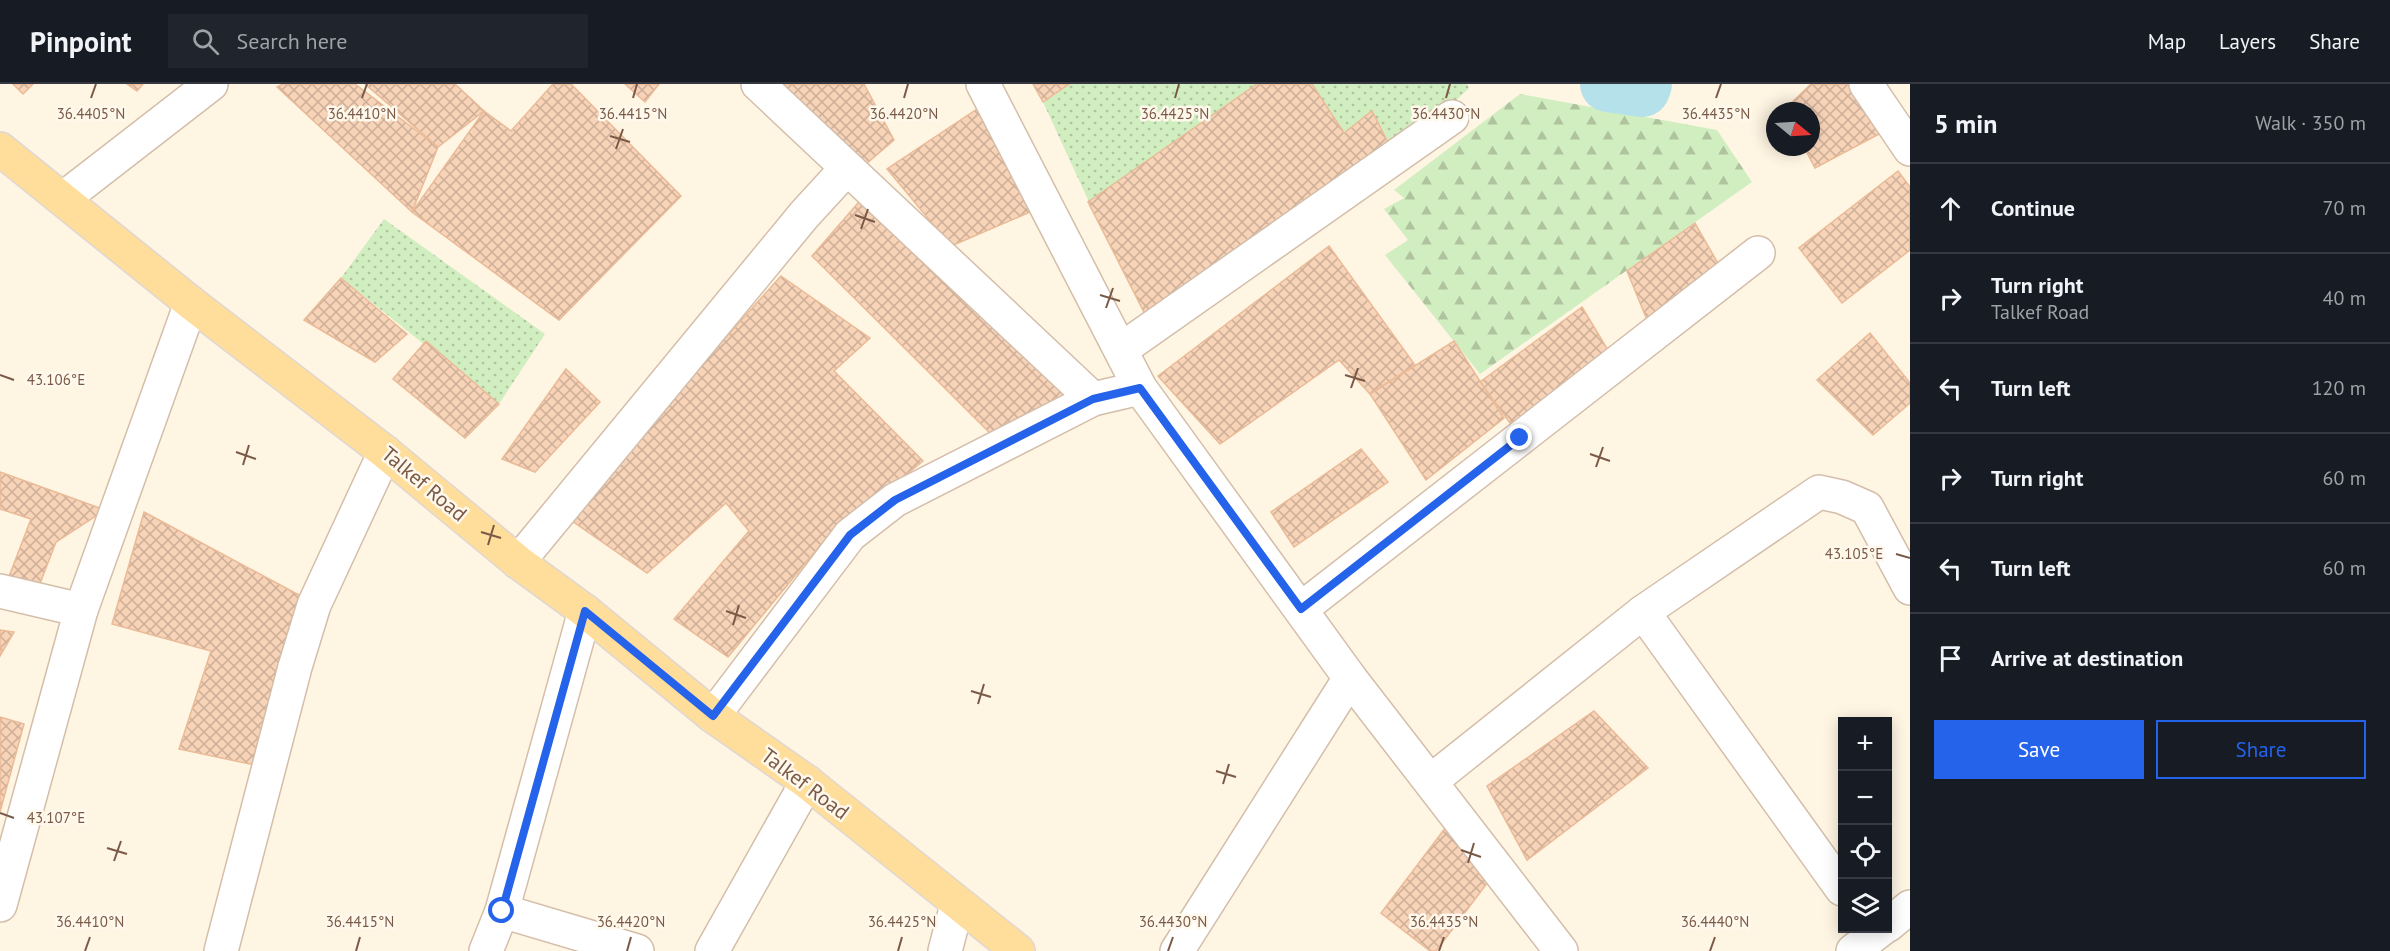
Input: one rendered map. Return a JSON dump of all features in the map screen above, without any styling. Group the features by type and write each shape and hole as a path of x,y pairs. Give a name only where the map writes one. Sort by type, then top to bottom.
{"main road":[{"name":"Talkef Road","path":"0,148 191,303 385,452 518,562 585,611 713,716 807,782 957,905 1018,951"}],"street":[{"path":"64,198 211,84"},
{"path":"758,84 1093,399"},
{"path":"983,84 1122,349 1140,388 1350,678 1561,951"},
{"path":"1866,84 1910,149"},
{"path":"1122,349 1452,117"},
{"path":"518,562 846,168"},
{"path":"1301,609 1758,253"},
{"path":"0,905 11,819 81,610 191,303"},
{"path":"713,716 850,535 895,500 1093,399 1140,388"},
{"path":"221,951 295,667 314,604 385,452"},
{"path":"1431,780 1643,612 1819,492 1842,497 1867,508 1910,588"},
{"path":"0,591 81,610"},
{"path":"486,951 502,911 585,611"},
{"path":"1643,612 1838,883"},
{"path":"1177,951 1350,678"},
{"path":"712,951 807,782"},
{"path":"945,951 957,905"},
{"path":"1874,934 1910,908"},
{"path":"502,911 637,951"}],"green space":[{"path":"1069,84 1283,84 1095,215 1043,102"},
{"path":"1311,84 1467,84 1469,88 1397,157 1380,125 1352,146"},
{"path":"1520,94 1717,130 1752,182 1480,374 1385,255 1408,240 1384,209 1404,198 1394,190"},
{"path":"384,219 545,334 499,404 341,278"}],"building":[{"path":"13,84 33,84 23,94"},
{"path":"127,84 143,84 137,91"},
{"path":"283,84 355,84 438,147 412,212 277,87"},
{"path":"365,84 455,84 484,111 438,147"},
{"path":"553,84 571,84 681,196 559,320 412,212 484,111 511,131"},
{"path":"625,84 659,84 645,102"},
{"path":"782,84 864,84 894,140 866,164"},
{"path":"1033,84 1069,84 1043,102"},
{"path":"1257,84 1312,84 1344,133 1372,111 1389,144 1148,320 1088,202"},
{"path":"1811,84 1849,84 1883,132 1815,168 1809,156 1820,156 1820,102 1792,102"},
{"path":"980,107 1035,210 951,246 887,169"},
{"path":"1898,171 1910,187 1910,250 1842,303 1799,248"},
{"path":"864,196 1077,394 994,437 812,256"},
{"path":"1695,223 1724,274 1650,327 1627,271"},
{"path":"1329,246 1415,365 1370,394 1339,360 1220,444 1158,376"},
{"path":"781,276 870,338 834,371 923,461 822,543 728,657 674,619 749,531 726,503 647,573 565,516"},
{"path":"341,278 407,334 375,362 304,320"},
{"path":"1582,307 1614,360 1518,434 1480,382"},
{"path":"1870,333 1910,383 1910,403 1873,435 1817,380"},
{"path":"426,341 499,404 465,438 393,379"},
{"path":"1454,341 1504,418 1426,480 1370,394"},
{"path":"566,369 600,402 535,472 502,459"},
{"path":"1361,449 1388,482 1294,547 1271,512"},
{"path":"0,472 105,510 56,542 36,594 5,587 31,519 0,509"},
{"path":"144,512 310,601 264,767 179,749 211,651 112,624"},
{"path":"0,630 14,632 0,656"},
{"path":"1594,711 1648,768 1527,860 1487,786"},
{"path":"0,717 24,724 0,812"},
{"path":"1452,819 1494,874 1436,951 1430,951 1381,913"}],"waterway":[{"path":"1608,84 1642,89 1644,84"}],"route":[{"path":"502,911 585,611 713,716 850,535 895,500 1093,399 1140,388 1301,609 1520,438"}]}
